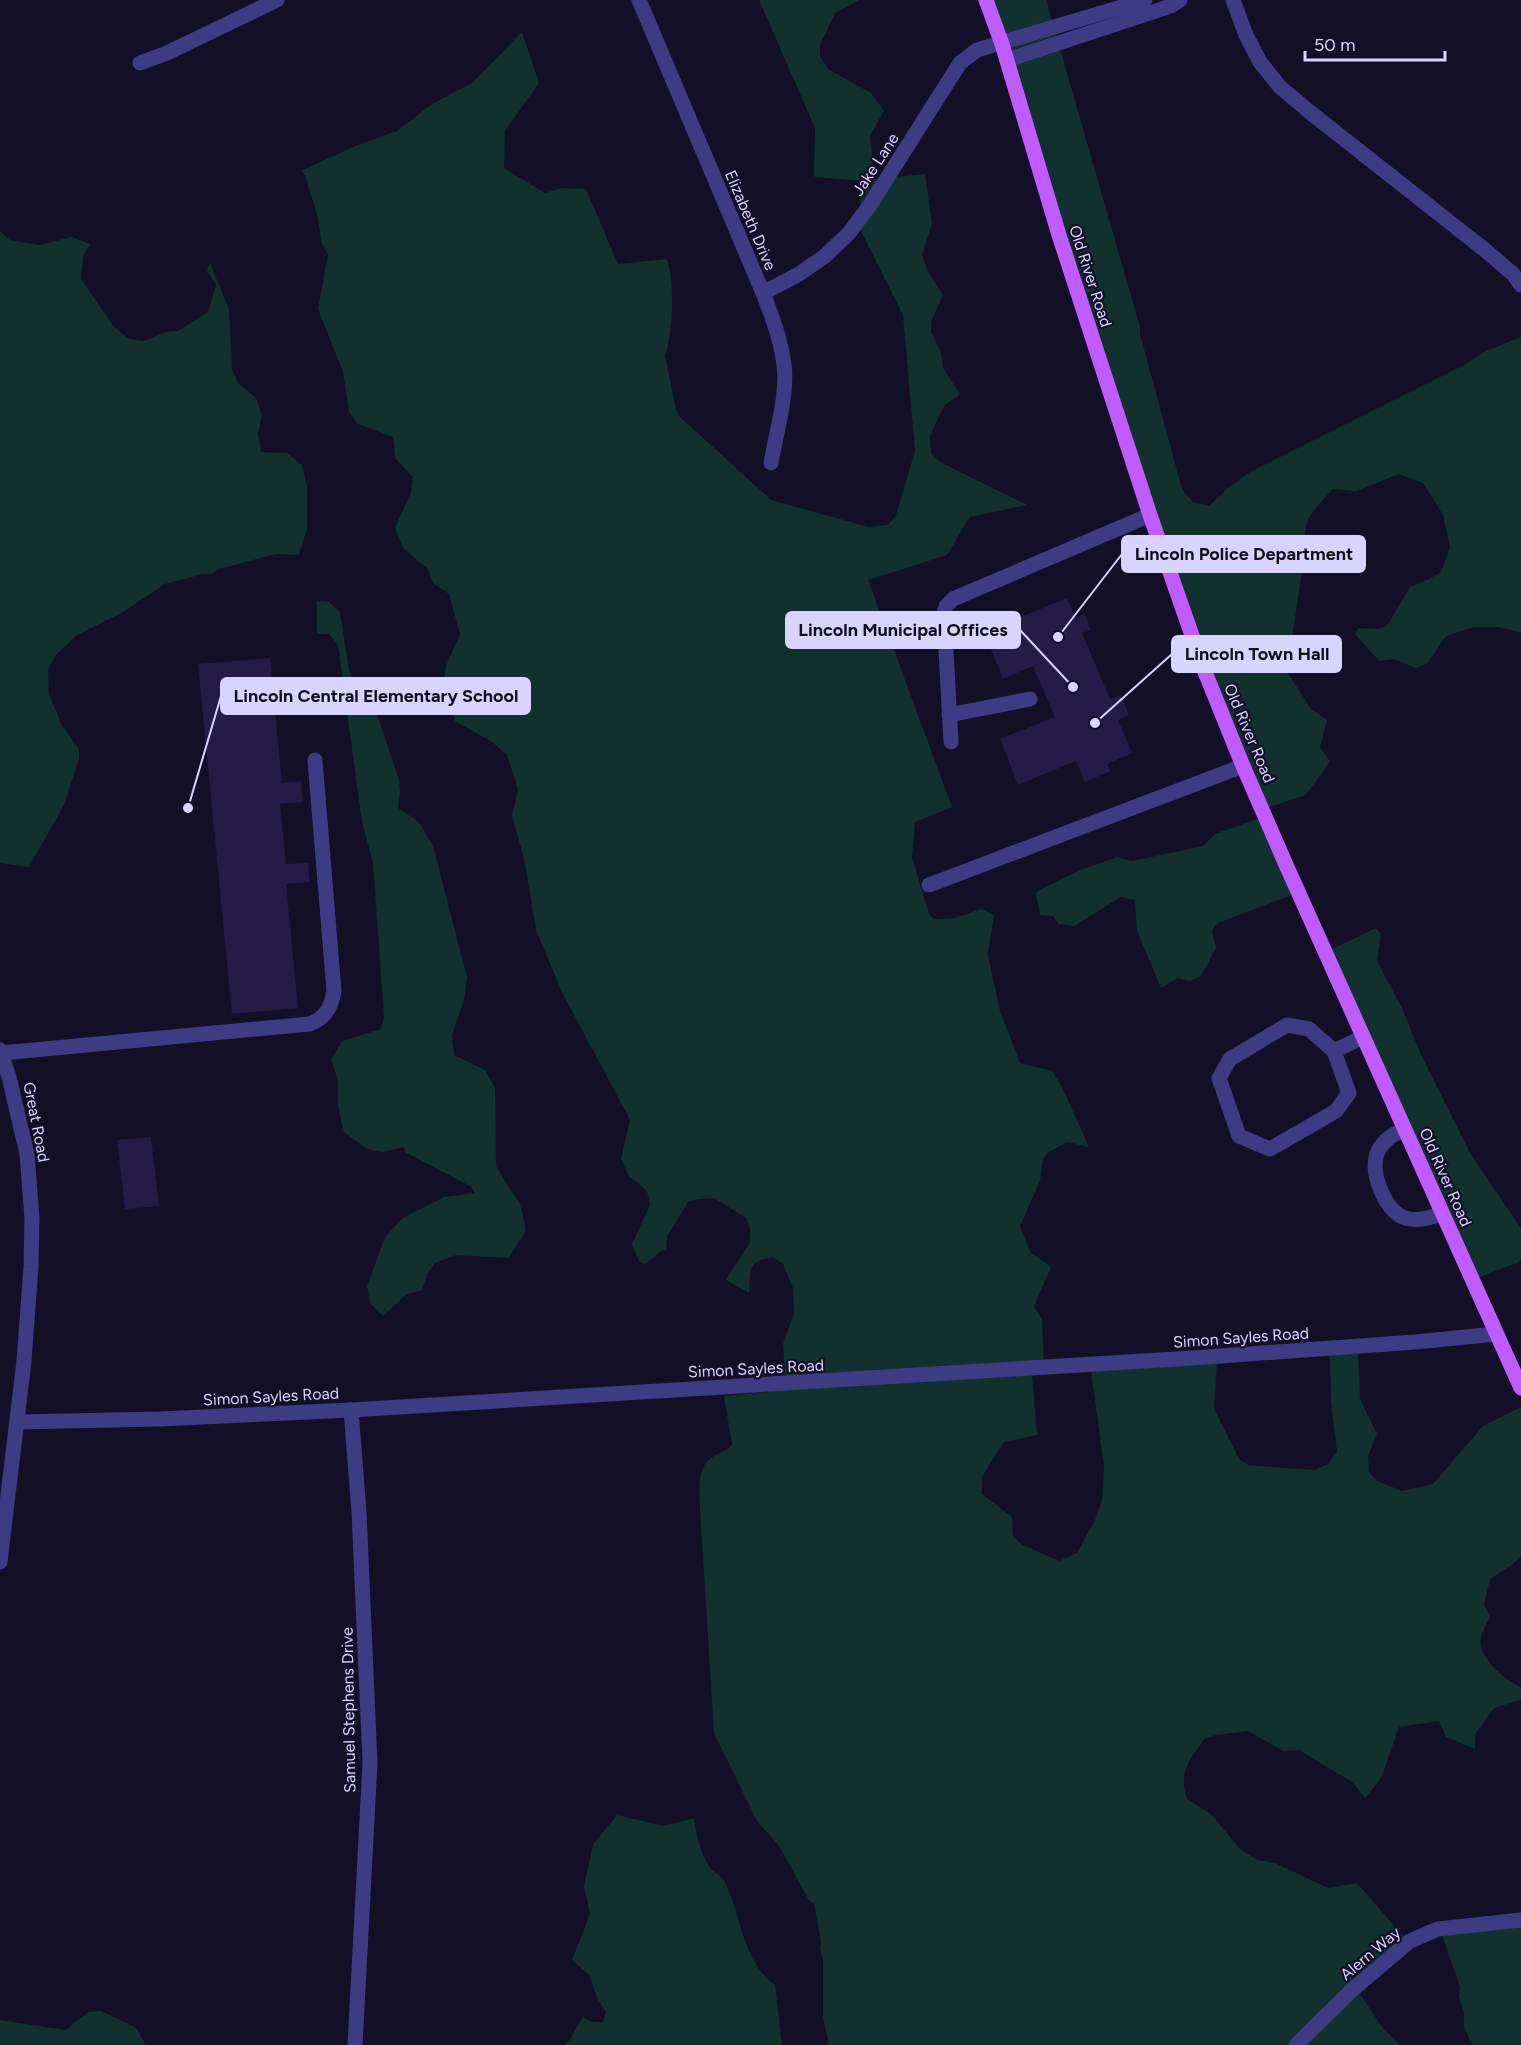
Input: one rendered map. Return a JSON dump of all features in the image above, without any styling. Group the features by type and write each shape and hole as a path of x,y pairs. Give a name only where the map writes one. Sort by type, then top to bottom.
{"main road":[{"name":"Old River Road","path":"986,0 1002,44 1059,236 1150,515 1203,667 1243,766 1496,1334 1517,1368 1521,1388"}],"street":[{"path":"140,63 277,0"},
{"name":"Elizabeth Drive","path":"639,0 763,293 778,334 785,366 771,463"},
{"name":"Jake Lane","path":"763,293 799,274 825,256 849,232 870,205 960,63 977,50 1145,0"},
{"path":"1006,60 1171,6 1180,0"},
{"path":"1233,0 1246,35 1260,62 1281,87 1485,249 1513,274 1521,285"},
{"path":"951,742 944,614 946,606 953,599 1150,515"},
{"path":"949,715 1030,699"},
{"path":"1,1051 310,1024 323,1018 332,1005 334,991 315,760"},
{"path":"929,885 1243,766"},
{"path":"1287,1025 1308,1029 1334,1051 1349,1094 1336,1111 1270,1149 1239,1136 1219,1078 1230,1059 1287,1025"},
{"path":"1334,1051 1363,1037"},
{"name":"Great Road","path":"0,1562 18,1422 26,1337 32,1220 27,1154 1,1051"},
{"path":"1405,1130 1387,1139 1378,1151 1374,1165 1378,1183 1387,1204 1395,1214 1407,1219 1420,1220 1442,1213"},
{"name":"Simon Sayles Road","path":"18,1422 160,1419 351,1410 1204,1358 1496,1334"},
{"name":"Samuel Stephens Drive","path":"351,1410 359,1512 370,1763 356,2045"},
{"name":"Alern Way","path":"1296,2045 1352,1990 1410,1941 1438,1929 1521,1920"}],"green space":[{"path":"759,0 859,0 835,13 820,45 820,56 828,69 871,93 884,111 870,135 874,179 925,174 932,223 922,255 928,272 943,295 931,322 931,332 941,352 943,368 960,394 944,406 930,436 931,453 940,462 1027,505 970,517 947,555 868,580 952,807 915,822 912,857 929,914 934,919 955,918 981,909 994,915 988,955 1000,1011 1020,1063 1052,1071 1062,1087 1089,1147 1067,1142 1049,1152 1043,1159 1040,1181 1020,1226 1030,1252 1051,1267 1034,1306 1042,1320 1044,1369 1032,1375 1037,1435 1004,1442 982,1477 982,1494 1012,1517 1013,1535 1021,1544 1059,1561 1077,1553 1095,1520 1102,1500 1104,1467 1091,1370 1217,1361 1214,1409 1239,1459 1248,1465 1315,1470 1328,1464 1337,1452 1331,1403 1330,1354 1358,1352 1360,1399 1377,1434 1368,1456 1369,1472 1377,1481 1402,1491 1433,1484 1483,1426 1521,1407 1521,1556 1490,1579 1484,1605 1490,1617 1483,1631 1481,1646 1494,1668 1521,1687 1521,1700 1494,1708 1475,1734 1475,1749 1446,1737 1439,1721 1399,1727 1381,1778 1365,1798 1352,1782 1299,1750 1283,1751 1248,1731 1204,1739 1190,1760 1185,1774 1187,1799 1211,1814 1240,1849 1257,1860 1275,1863 1328,1888 1357,1883 1405,1938 1354,1985 1382,2027 1400,2045 829,2045 823,2017 823,1959 814,1904 809,1900 779,1846 757,1821 714,1733 700,1509 701,1475 706,1462 732,1445 724,1396 778,1391 786,1388 783,1344 794,1314 793,1288 783,1264 773,1257 754,1264 750,1272 749,1293 726,1280 750,1242 750,1228 746,1218 714,1198 688,1202 667,1237 666,1251 662,1250 645,1264 639,1261 632,1244 650,1205 647,1191 629,1176 621,1159 630,1120 562,992 536,930 524,858 512,816 518,789 507,755 492,742 455,721 443,685 446,666 460,634 449,594 433,583 428,569 403,548 395,528 411,492 413,477 395,458 393,437 358,424 349,412 343,372 318,309 328,254 322,245 318,218 305,175 301,171 355,146 397,131 432,104 472,83 522,32 539,83 505,131 504,168 545,193 562,188 586,189 618,264 667,259 670,269 672,308 665,356 679,416 771,500 869,527 888,525 896,515 915,451 903,315 859,227 862,181 815,177 815,128"},
{"path":"983,0 1046,0 1140,327 1182,489 1193,502 1209,506 1250,472 1464,365 1486,351 1521,337 1521,633 1499,627 1474,627 1446,636 1428,663 1416,668 1394,659 1379,661 1355,634 1358,628 1378,629 1387,626 1410,587 1441,572 1450,547 1443,515 1423,483 1399,474 1356,491 1333,489 1308,520 1305,536 1313,557 1302,571 1287,672 1311,709 1327,720 1320,747 1330,761 1306,795 1260,810 1149,530"},
{"path":"0,231 10,240 40,245 72,237 90,244 83,257 81,279 113,326 129,339 144,341 166,332 178,331 208,312 216,285 207,270 210,263 229,309 232,369 238,383 256,398 262,415 258,434 261,452 287,453 302,465 307,486 307,529 299,555 276,554 219,569 212,574 203,574 165,584 123,612 77,635 56,655 48,670 49,694 62,726 79,749 79,759 64,805 29,867 0,863"},
{"path":"317,601 329,602 340,612 350,675 363,687 375,708 399,780 398,808 419,822 433,846 467,977 464,1000 452,1035 454,1055 485,1070 495,1088 496,1166 520,1204 526,1230 509,1258 456,1255 435,1263 426,1275 422,1290 407,1294 383,1316 370,1303 367,1286 385,1237 403,1218 444,1197 475,1193 470,1186 405,1152 404,1147 382,1152 367,1149 344,1132 338,1106 338,1079 331,1059 342,1041 381,1029 384,1017 373,863 362,822 338,645 329,634 317,634"},
{"path":"1260,818 1294,894 1218,923 1212,930 1216,948 1201,976 1190,981 1178,978 1161,988 1137,931 1135,900 1121,897 1074,926 1058,924 1053,916 1040,915 1036,893 1083,869 1117,857 1132,861 1203,846 1215,834"},
{"path":"1376,928 1381,934 1377,961 1402,1008 1421,1055 1470,1153 1521,1228 1521,1259 1517,1263 1474,1279 1326,952"},
{"path":"617,1815 663,1826 694,1818 703,1854 711,1868 725,1882 749,1951 764,1975 775,1985 782,2045 563,2045 569,2041 583,2017 592,2022 603,2022 606,2012 597,1998 589,1975 572,1960 590,1914 584,1886 593,1844"},
{"path":"1521,1922 1521,2045 1472,2045 1464,2026 1464,2012 1459,1997 1460,1987 1442,1935"},
{"path":"101,2011 135,2027 146,2045 0,2045 0,2020 66,2030 88,2012"}],"building":[{"path":"1067,598 1076,618 1085,614 1091,630 1082,633 1110,699 1121,695 1129,715 1118,720 1132,753 1107,764 1111,771 1085,782 1076,761 1018,785 1000,739 1055,717 1033,666 1003,679 984,632"},
{"path":"270,658 282,783 301,781 303,802 280,804 286,864 308,863 310,882 286,884 298,1008 232,1014 198,664"},
{"path":"151,1137 159,1206 125,1209 117,1140"}],"place":[{"name":"Lincoln Police Department","path":"1058,637"},
{"name":"Lincoln Municipal Offices","path":"1073,687"},
{"name":"Lincoln Town Hall","path":"1095,723"},
{"name":"Lincoln Central Elementary School","path":"188,808"}]}
